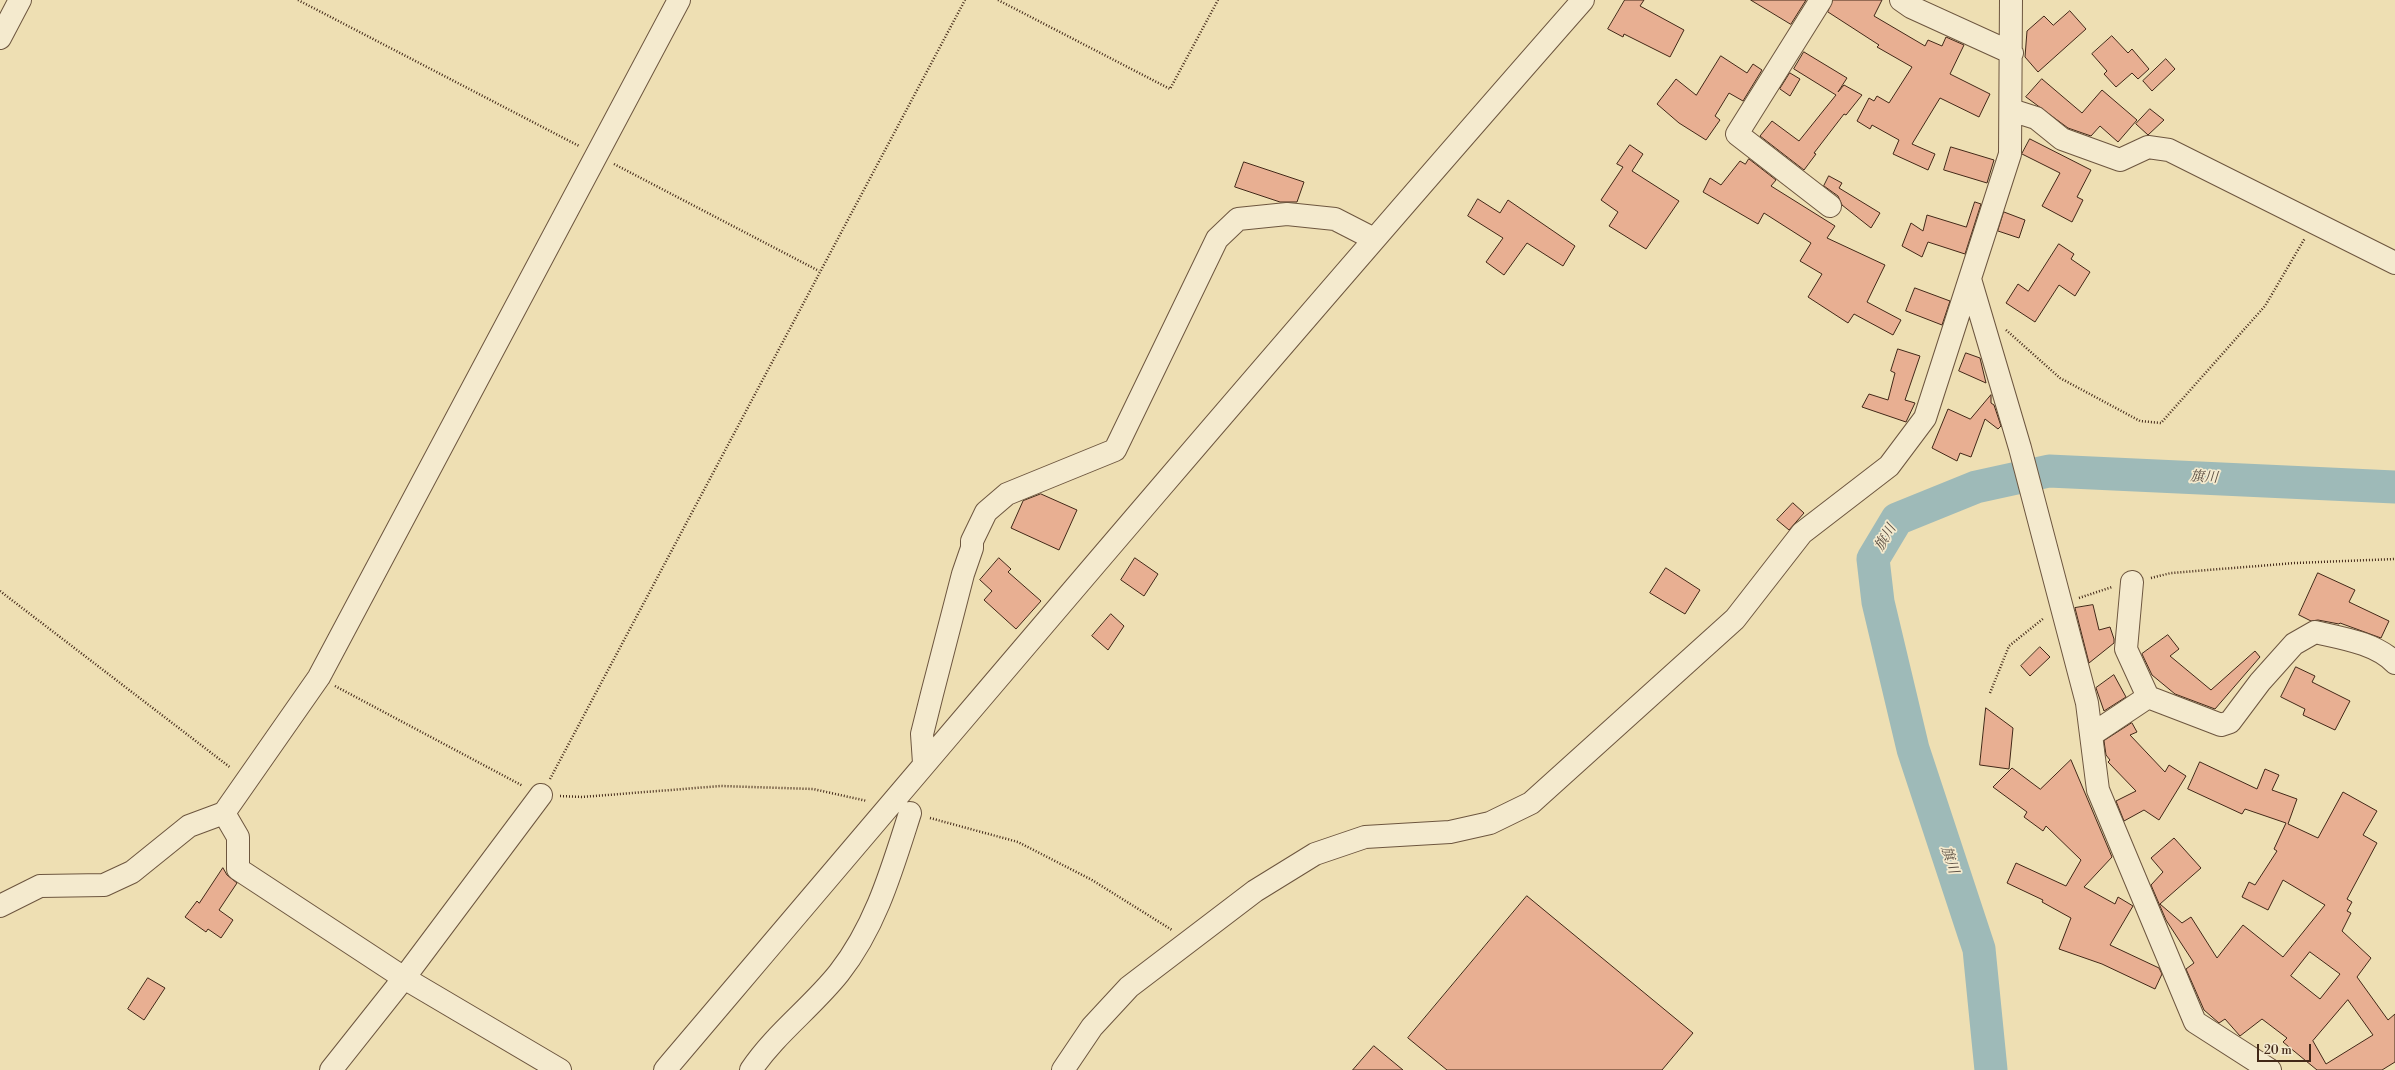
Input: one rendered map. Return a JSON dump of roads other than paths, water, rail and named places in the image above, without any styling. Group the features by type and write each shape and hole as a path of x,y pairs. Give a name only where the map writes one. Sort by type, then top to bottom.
{"street":[{"path":"0,38 20,0"},
{"path":"0,906 40,886 104,885 132,872 189,826 224,813 319,677 679,0"},
{"path":"665,1070 924,763 1374,239 1583,0"},
{"path":"1821,0 1737,134 1830,206"},
{"path":"1901,0 1911,7 2012,52"},
{"path":"1063,1070 1092,1027 1129,987 1256,891 1315,854 1365,837 1450,832 1490,824 1531,803 1735,619 1802,533 1889,466 1924,418 2010,154 2012,52 2011,0"},
{"path":"2011,110 2036,118 2062,139 2120,160 2148,147 2170,150 2395,263"},
{"path":"924,763 922,734 928,709 962,574 972,548 972,541 986,512 1007,494 1115,450 1217,239 1238,219 1287,214 1335,219 1374,239"},
{"path":"1970,279 2020,448 2087,703 2098,790 2195,1022 2270,1070"},
{"path":"2132,582 2126,649 2148,697 2221,725 2230,722 2260,682 2294,644 2315,632 2350,640 2386,654 2395,661"},
{"path":"2091,736 2148,697"},
{"path":"331,1070 404,978 541,795"},
{"path":"751,1070 839,974 866,934 888,881 910,812"},
{"path":"224,813 238,837 238,869 404,978 560,1070"}],"waterway":[{"name":"旗川","path":"1991,1070 1979,949 1913,749 1878,602 1873,559 1897,519 1976,487 2049,471 2395,487"}]}
